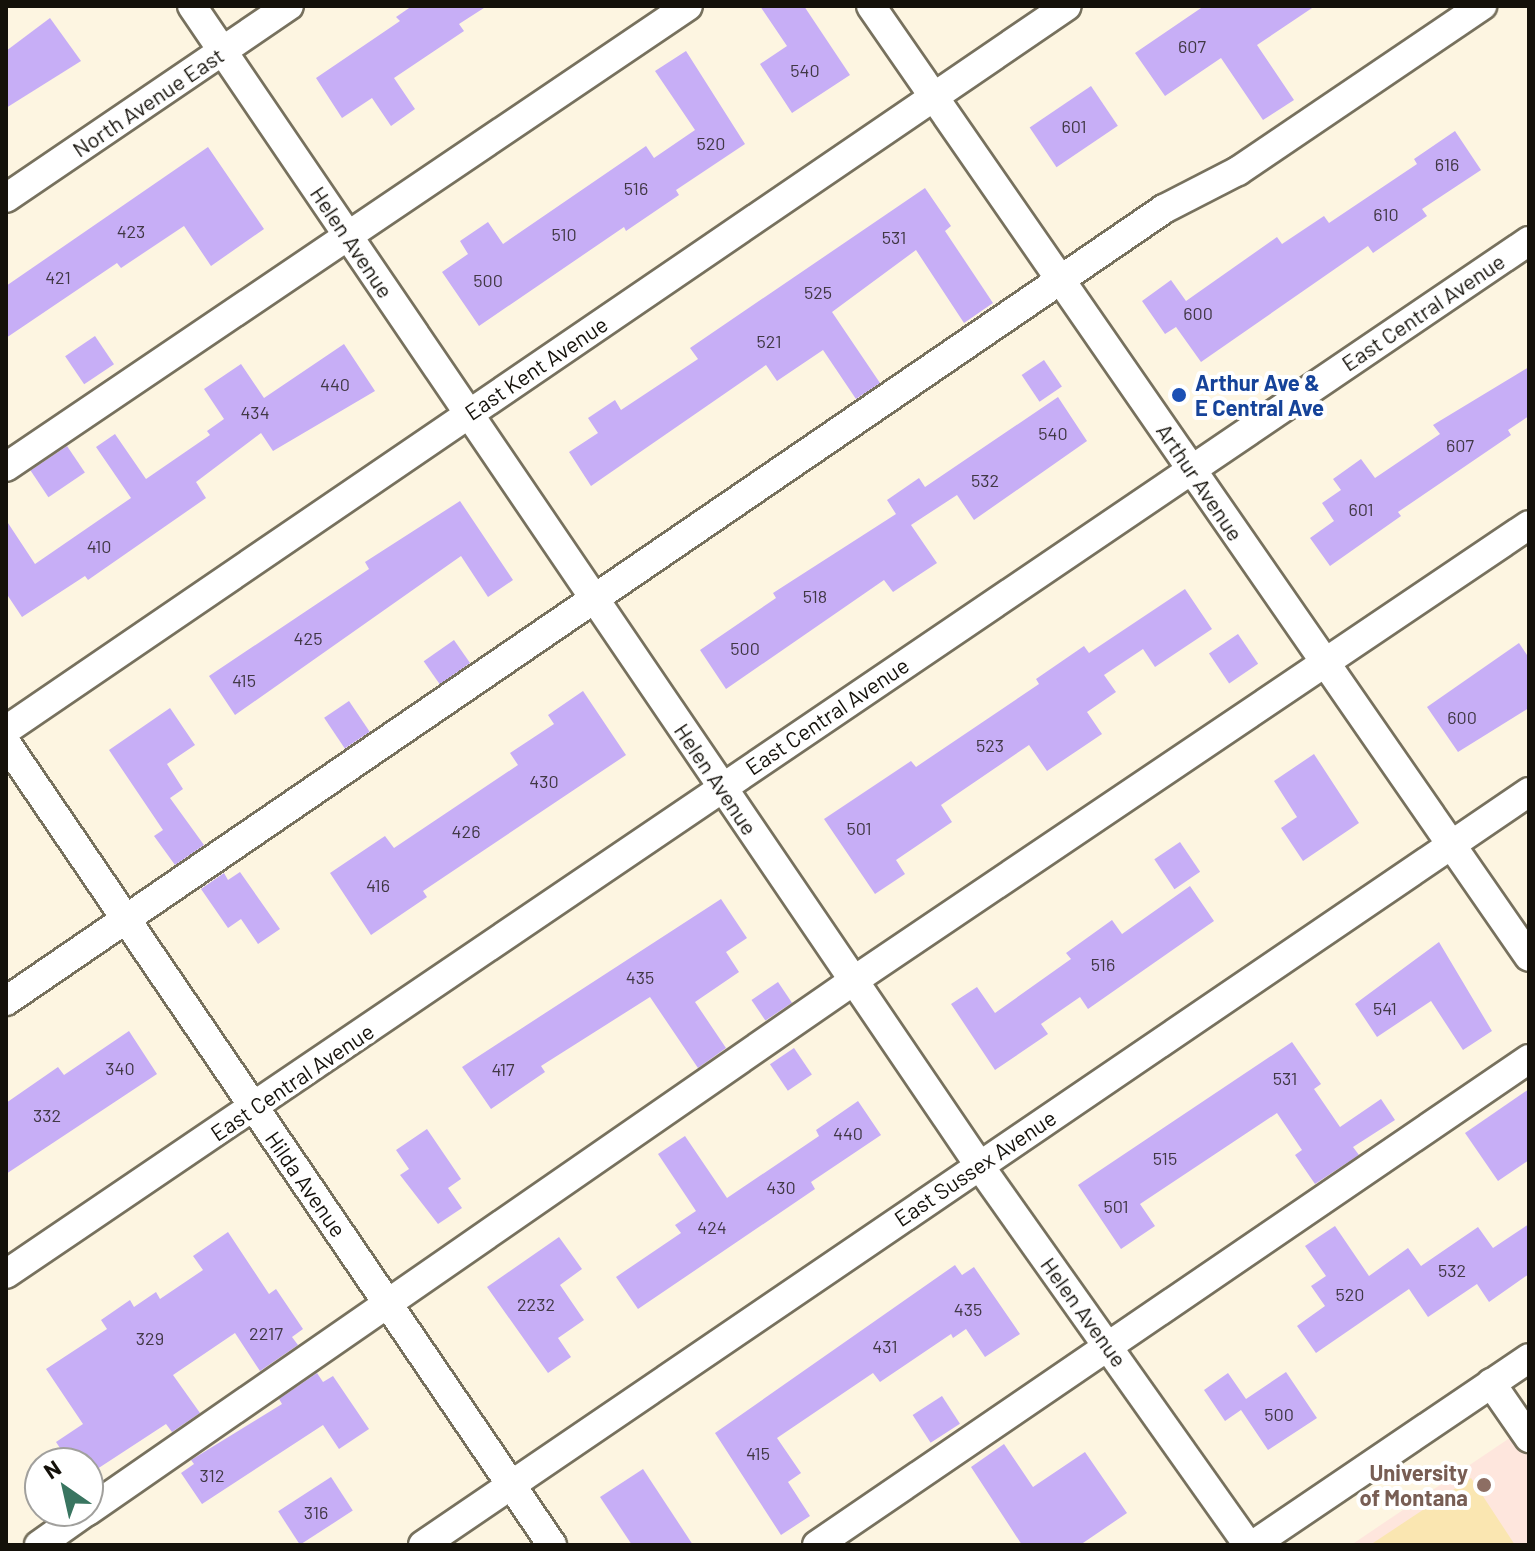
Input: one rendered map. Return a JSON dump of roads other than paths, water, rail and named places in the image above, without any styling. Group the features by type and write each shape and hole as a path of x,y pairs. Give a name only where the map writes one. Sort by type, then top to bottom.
{"street":[{"name":"Helen Avenue","path":"192,6 466,415 979,1165 1250,1545"},
{"name":"North Avenue East","path":"6,198 289,6"},
{"path":"6,467 688,6"},
{"name":"Arthur Avenue","path":"871,6 1529,957"},
{"name":"East Kent Avenue","path":"6,730 1067,6"},
{"path":"6,1001 1164,209 1238,171 1482,6"},
{"name":"East Central Avenue","path":"6,1274 254,1109 721,788 1529,241"},
{"path":"104,1500 853,981 1529,525"},
{"name":"Hilda Avenue","path":"6,743 552,1545"},
{"name":"East Sussex Avenue","path":"423,1545 1529,792"},
{"path":"817,1545 1529,1059"},
{"path":"1250,1545 1529,1358"},
{"path":"1491,1383 1529,1438"},
{"path":"39,1545 65,1527"}],"place":[{"name":"Arthur Ave & E Central Ave","path":"1179,395"},
{"name":"University of Montana","path":"1484,1485"}]}
